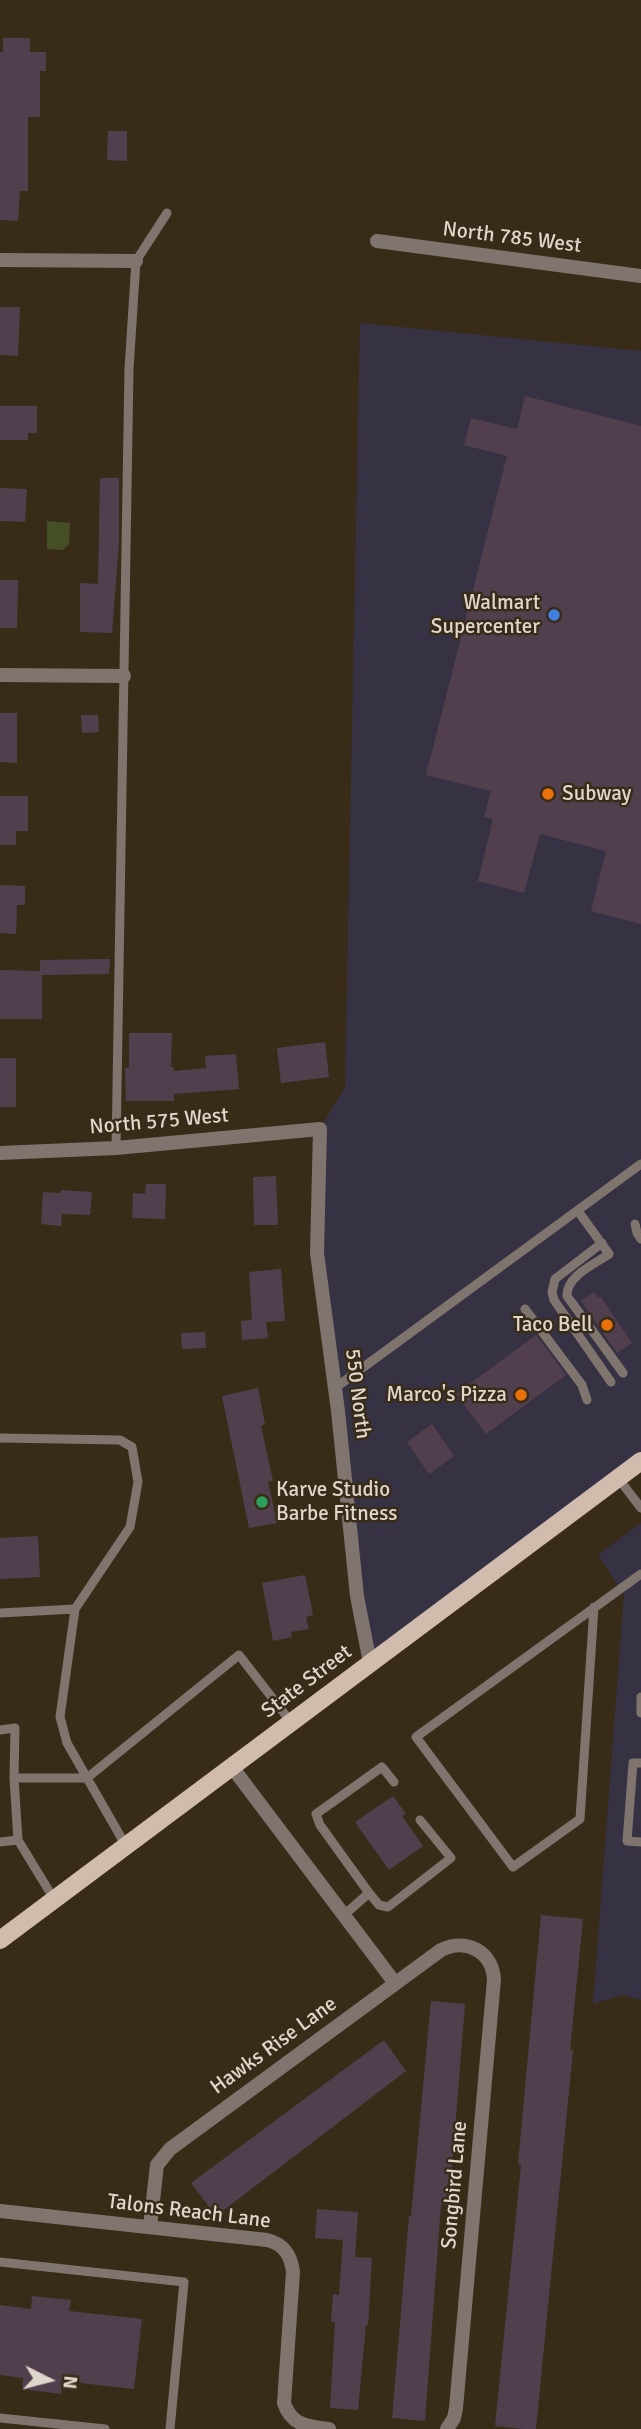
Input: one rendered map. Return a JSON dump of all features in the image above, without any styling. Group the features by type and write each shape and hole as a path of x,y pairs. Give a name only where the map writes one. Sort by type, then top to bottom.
{"main road":[{"name":"State Street","path":"0,1940 641,1461"}],"street":[{"name":"North 785 West","path":"377,242 641,276"},
{"path":"0,260 136,261"},
{"path":"0,676 124,676"},
{"name":"North 575 West","path":"0,1153 116,1148 320,1129"},
{"name":"550 North","path":"320,1129 317,1253 335,1388 357,1596 370,1663"},
{"path":"232,1767 395,1983"},
{"name":"Hawks Rise Lane","path":"150,2227 155,2173 164,2153 449,1946 463,1945 477,1949"},
{"name":"Songbird Lane","path":"447,2429 454,2418 456,2408 494,1979 490,1964 477,1949"},
{"name":"Talons Reach Lane","path":"0,2211 267,2240 282,2246 288,2254 293,2272 283,2394 290,2417 306,2427 328,2429"}],"lane":[{"path":"116,1148 129,369 136,261 167,214"},
{"path":"335,1388 641,1164"},
{"path":"578,1211 609,1254 571,1281 566,1291 567,1296 623,1373"},
{"path":"635,1224 641,1239"},
{"path":"602,1243 555,1279 552,1292 554,1300 611,1382"},
{"path":"525,1309 582,1385 587,1400"},
{"path":"0,1438 120,1440 132,1447 138,1482 130,1527 75,1609 60,1717 67,1743 125,1846"},
{"path":"618,1478 641,1508"},
{"path":"594,1607 580,1819 513,1867 416,1737 594,1607 641,1574"},
{"path":"0,1613 75,1609"},
{"path":"14,1778 87,1778 239,1655 291,1722"},
{"path":"641,1697 641,1713"},
{"path":"0,1730 15,1728 14,1778 18,1840 54,1899"},
{"path":"641,1763 633,1763 627,1841 641,1842"},
{"path":"394,1782 382,1767 316,1814 320,1825 379,1905 388,1907 451,1858 420,1820"},
{"path":"0,1842 18,1840"},
{"path":"344,1915 369,1893"},
{"path":"0,2262 184,2282 170,2429"},
{"path":"0,2418 105,2429"}],"shaded area":[{"path":"360,323 641,351 641,1466 370,1663 317,1253 320,1129 345,1087"},
{"path":"641,1523 641,2000 622,1995 593,2004 624,1595 598,1555"}],"green space":[{"path":"47,521 70,523 69,544 63,550 47,549"}],"building":[{"path":"3,38 30,38 30,52 46,52 46,71 40,71 40,117 28,117 28,191 20,191 18,221 0,220 0,52 3,52"},
{"path":"108,131 127,131 127,161 107,160"},
{"path":"0,307 20,307 18,356 0,355"},
{"name":"Walmart Supercenter","path":"525,396 641,426 641,924 591,911 606,851 540,834 524,893 478,881 493,819 484,817 491,791 426,775 507,456 464,445 471,418 517,429"},
{"path":"0,406 37,406 37,433 28,433 28,440 0,440"},
{"path":"100,478 119,478 119,543 112,633 80,632 80,583 98,584"},
{"path":"0,488 27,489 25,522 0,521"},
{"path":"0,580 18,580 17,628 0,628"},
{"path":"0,713 17,713 17,763 0,762"},
{"path":"81,715 98,715 99,732 82,733"},
{"path":"0,796 28,796 28,831 16,831 16,845 0,845"},
{"path":"0,885 25,886 25,905 17,905 16,934 0,933"},
{"path":"110,959 109,974 42,975 42,1019 0,1019 0,970 40,971 40,960"},
{"path":"129,1033 172,1033 171,1067 174,1067 174,1071 206,1068 205,1056 236,1054 239,1089 174,1094 174,1101 126,1101 125,1068 129,1068"},
{"path":"325,1042 329,1077 281,1083 277,1048"},
{"path":"0,1058 16,1058 16,1107 0,1107"},
{"path":"276,1176 278,1225 254,1225 253,1177"},
{"path":"146,1184 166,1184 165,1219 132,1218 133,1193 145,1194"},
{"path":"61,1190 92,1192 90,1215 62,1214 61,1226 41,1224 43,1192 61,1193"},
{"path":"281,1269 285,1321 266,1322 268,1338 242,1340 241,1321 252,1320 249,1272"},
{"name":"Taco Bell","path":"594,1292 598,1298 601,1297 632,1343 617,1353 581,1301"},
{"path":"205,1332 206,1348 182,1349 181,1333"},
{"path":"536,1335 566,1375 486,1434 456,1394"},
{"path":"258,1388 265,1424 261,1426 273,1481 268,1482 277,1523 249,1528 222,1396"},
{"path":"432,1424 454,1456 429,1474 407,1442"},
{"path":"38,1536 40,1577 0,1579 0,1538"},
{"path":"305,1575 313,1615 306,1617 309,1629 291,1632 292,1637 273,1641 262,1583"},
{"path":"393,1796 406,1814 402,1816 423,1846 389,1870 355,1822"},
{"path":"541,1915 583,1919 536,2429 523,2429 495,2426 521,2165 518,2164"},
{"path":"431,2001 465,2004 449,2205 441,2204 425,2421 392,2418"},
{"path":"384,2040 406,2071 216,2216 191,2183"},
{"path":"317,2209 358,2212 355,2257 372,2258 368,2325 358,2410 330,2408 335,2322 331,2322 333,2294 339,2295 343,2240 315,2238"},
{"path":"32,2296 71,2300 69,2311 142,2319 134,2389 62,2381 61,2394 22,2389 23,2378 0,2375 0,2305 31,2309"}],"place":[{"name":"Walmart Supercenter","path":"554,615"},
{"name":"Subway","path":"548,794"},
{"name":"Taco Bell","path":"607,1325"},
{"name":"Marco's Pizza","path":"521,1395"},
{"name":"Karve Studio Barbe Fitness","path":"262,1502"}]}
